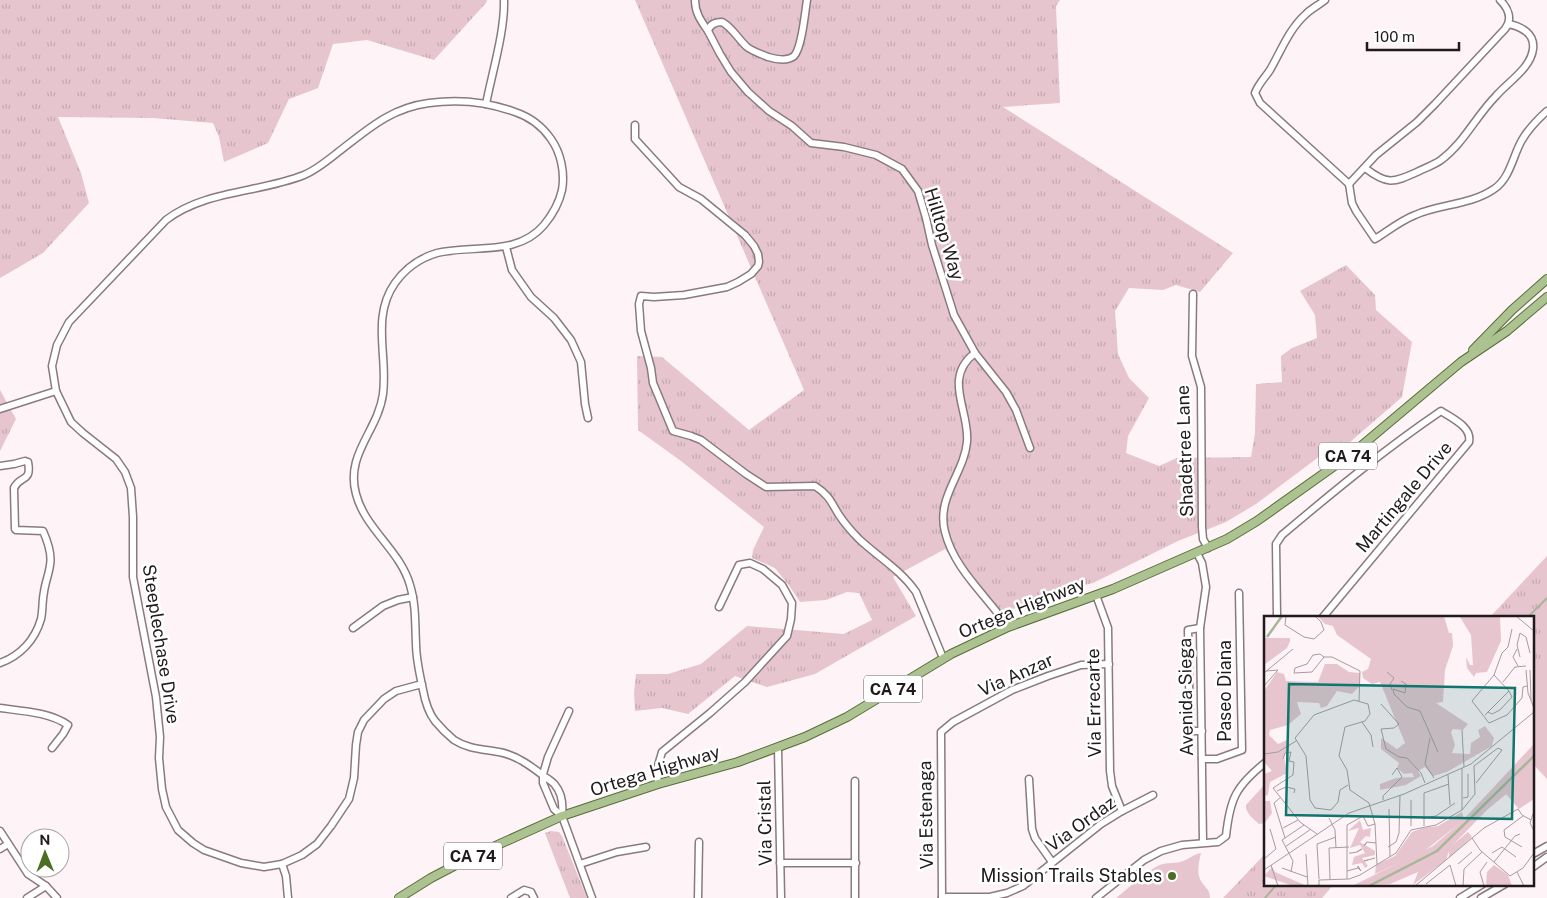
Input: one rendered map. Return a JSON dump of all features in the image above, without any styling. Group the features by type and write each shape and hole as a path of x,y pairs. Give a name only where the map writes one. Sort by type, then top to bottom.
{"main road":[{"name":"Ortega Highway","path":"399,898 431,878 473,856 562,816 658,784 738,762 806,737 848,717 943,658 1008,626 1132,581 1227,539 1257,521 1317,479 1390,423 1461,362 1512,310 1547,279"},
{"name":"Ortega Highway","path":"1461,362 1507,331 1547,297"}],"street":[{"path":"486,104 501,30 504,0"},
{"name":"Hilltop Way","path":"695,0 699,19 708,31 731,72 748,92 770,111 792,126 811,143 844,147 876,155 902,169 918,191 932,245 954,315 975,353 1006,392 1016,410 1030,448"},
{"path":"708,31 713,23 722,22 730,27 748,48 774,59 789,59 798,50 807,0"},
{"path":"1325,0 1306,13 1296,25 1255,93 1260,103 1348,184 1352,203 1375,239 1415,215 1482,196 1495,189 1505,177 1518,147 1532,124 1547,111"},
{"path":"1348,184 1376,155 1417,122 1510,24 1506,6 1500,0"},
{"path":"1365,168 1377,177 1396,181 1440,162 1453,150 1494,97 1531,59 1533,42 1529,34 1521,27 1510,24"},
{"name":"Steeplechase Drive","path":"422,684 396,691 384,699 364,720 358,732 354,778 349,799 317,844 302,855 282,864 264,867 241,863 204,850 193,843 178,830 166,807 159,758 160,737 156,697 133,577 131,488 125,472 116,459 70,422 56,391 52,366 57,345 69,322 166,220 179,210 208,200 271,185 306,174 375,124 395,112 413,105 453,101 501,107 527,116 544,130 554,143 562,168 563,181 560,196 553,213 539,230 525,240 506,247 453,250 429,256 411,266 393,286 383,307 381,320 384,374 382,396 377,417 357,456 354,484 361,509 372,526 399,559 410,582 413,596 417,658 426,703 434,720 455,740 478,750 501,752 524,761 543,774 555,783 564,805 562,816"},
{"path":"635,124 635,139 675,183 702,199 746,235 752,242 759,258 758,266 755,270 727,287 684,295 641,296 641,331 653,383 673,431 701,440 766,487 815,486 821,490 831,500 839,515 860,539 910,583 916,592 943,658"},
{"path":"506,247 512,270 530,297 554,318 571,340 581,362 588,418"},
{"name":"Shadetree Lane","path":"1193,294 1192,356 1201,387 1202,528 1208,548"},
{"path":"975,353 967,359 960,372 959,395 968,440 962,462 947,494 944,530 952,550 962,566 1008,626"},
{"path":"0,409 56,391"},
{"name":"Martingale Drive","path":"1277,616 1276,544 1282,535 1332,492 1441,411 1466,428 1469,432 1470,442 1324,616"},
{"path":"0,466 24,461 28,462 29,474 27,478 15,484 14,488 15,529 43,531 49,552 50,564 43,594 40,619 36,630 26,646 18,654 0,663"},
{"name":"Avenida Siega","path":"1197,553 1202,563 1206,587 1200,628 1203,842"},
{"path":"658,784 657,769 662,752 746,682 787,636 792,603 782,585 763,569 750,563 739,565 718,607"},
{"name":"Paseo Diana","path":"1202,759 1216,759 1242,750 1239,593"},
{"name":"Via Errecarte","path":"1096,595 1108,628 1110,770 1112,786 1122,811"},
{"path":"353,628 383,606 413,596"},
{"path":"1200,628 1188,630 1190,731 1202,731"},
{"name":"Via Anzar","path":"941,732 953,722 1012,690 1081,665 1109,664"},
{"path":"0,708 60,719 68,724 64,734 52,748"},
{"path":"569,711 548,757 543,774 543,783 554,809 562,816 592,898"},
{"name":"Via Estenaga","path":"941,732 942,898"},
{"name":"Via Cristal","path":"778,748 781,898"},
{"path":"1096,898 1144,860 1162,851 1182,845 1218,842 1226,836 1231,805 1237,791 1249,776 1264,764"},
{"path":"1029,778 1032,829 1035,838 1052,862"},
{"path":"855,782 856,898"},
{"name":"Via Ordaz","path":"942,898 990,897 1007,893 1023,886 1101,824 1153,795"},
{"path":"0,831 28,874 46,886 57,898"},
{"path":"698,898 699,842"},
{"path":"0,849 8,844"},
{"path":"1534,853 1547,846"},
{"path":"580,864 617,852 646,847"},
{"path":"1534,866 1547,857"},
{"path":"780,863 856,863"},
{"path":"282,864 286,876 288,898"},
{"path":"27,898 46,886"},
{"path":"1460,898 1480,886"},
{"path":"1480,898 1501,886"},
{"path":"510,898 524,890 531,892 534,898"}],"green space":[{"path":"0,0 487,0 434,60 367,40 333,44 318,88 289,99 268,143 224,162 219,137 213,123 153,118 58,117 81,173 89,203 43,253 0,278"},
{"path":"635,0 1060,0 1056,6 1060,103 1003,107 1233,253 1200,292 1176,285 1163,290 1129,288 1115,311 1118,354 1129,378 1149,398 1128,436 1126,453 1159,466 1177,458 1251,457 1255,433 1256,384 1282,382 1281,356 1292,348 1317,338 1315,315 1300,291 1346,265 1375,295 1376,310 1412,342 1402,397 1342,449 1328,450 1256,504 1226,522 1178,541 1093,583 1055,592 1001,614 945,549 893,577 916,616 815,674 767,687 735,676 688,714 662,708 635,711 636,674 668,674 701,664 747,626 844,634 872,620 859,593 847,592 826,600 800,602 775,568 752,558 753,550 764,527 681,461 638,430 637,356 662,357 749,430 804,390"},
{"path":"0,390 16,419 0,451"},
{"path":"1547,556 1547,698 1534,712 1534,616 1491,616"},
{"path":"1547,654 1547,779 1534,765 1534,670"},
{"path":"1264,785 1264,823 1259,824 1248,813 1246,805"},
{"path":"551,831 559,832 562,836 587,898 570,898 545,833"},
{"name":"Mission Trails Stables","path":"1201,853 1198,867 1199,875 1210,898 1116,898 1155,867 1180,862"},
{"path":"1264,855 1264,886 1332,886 1322,898 1223,898"}],"waterway":[{"path":"1529,616 1547,598"},
{"path":"1265,898 1275,886"}],"place":[{"name":"Mission Trails Stables","path":"1172,876"}]}
